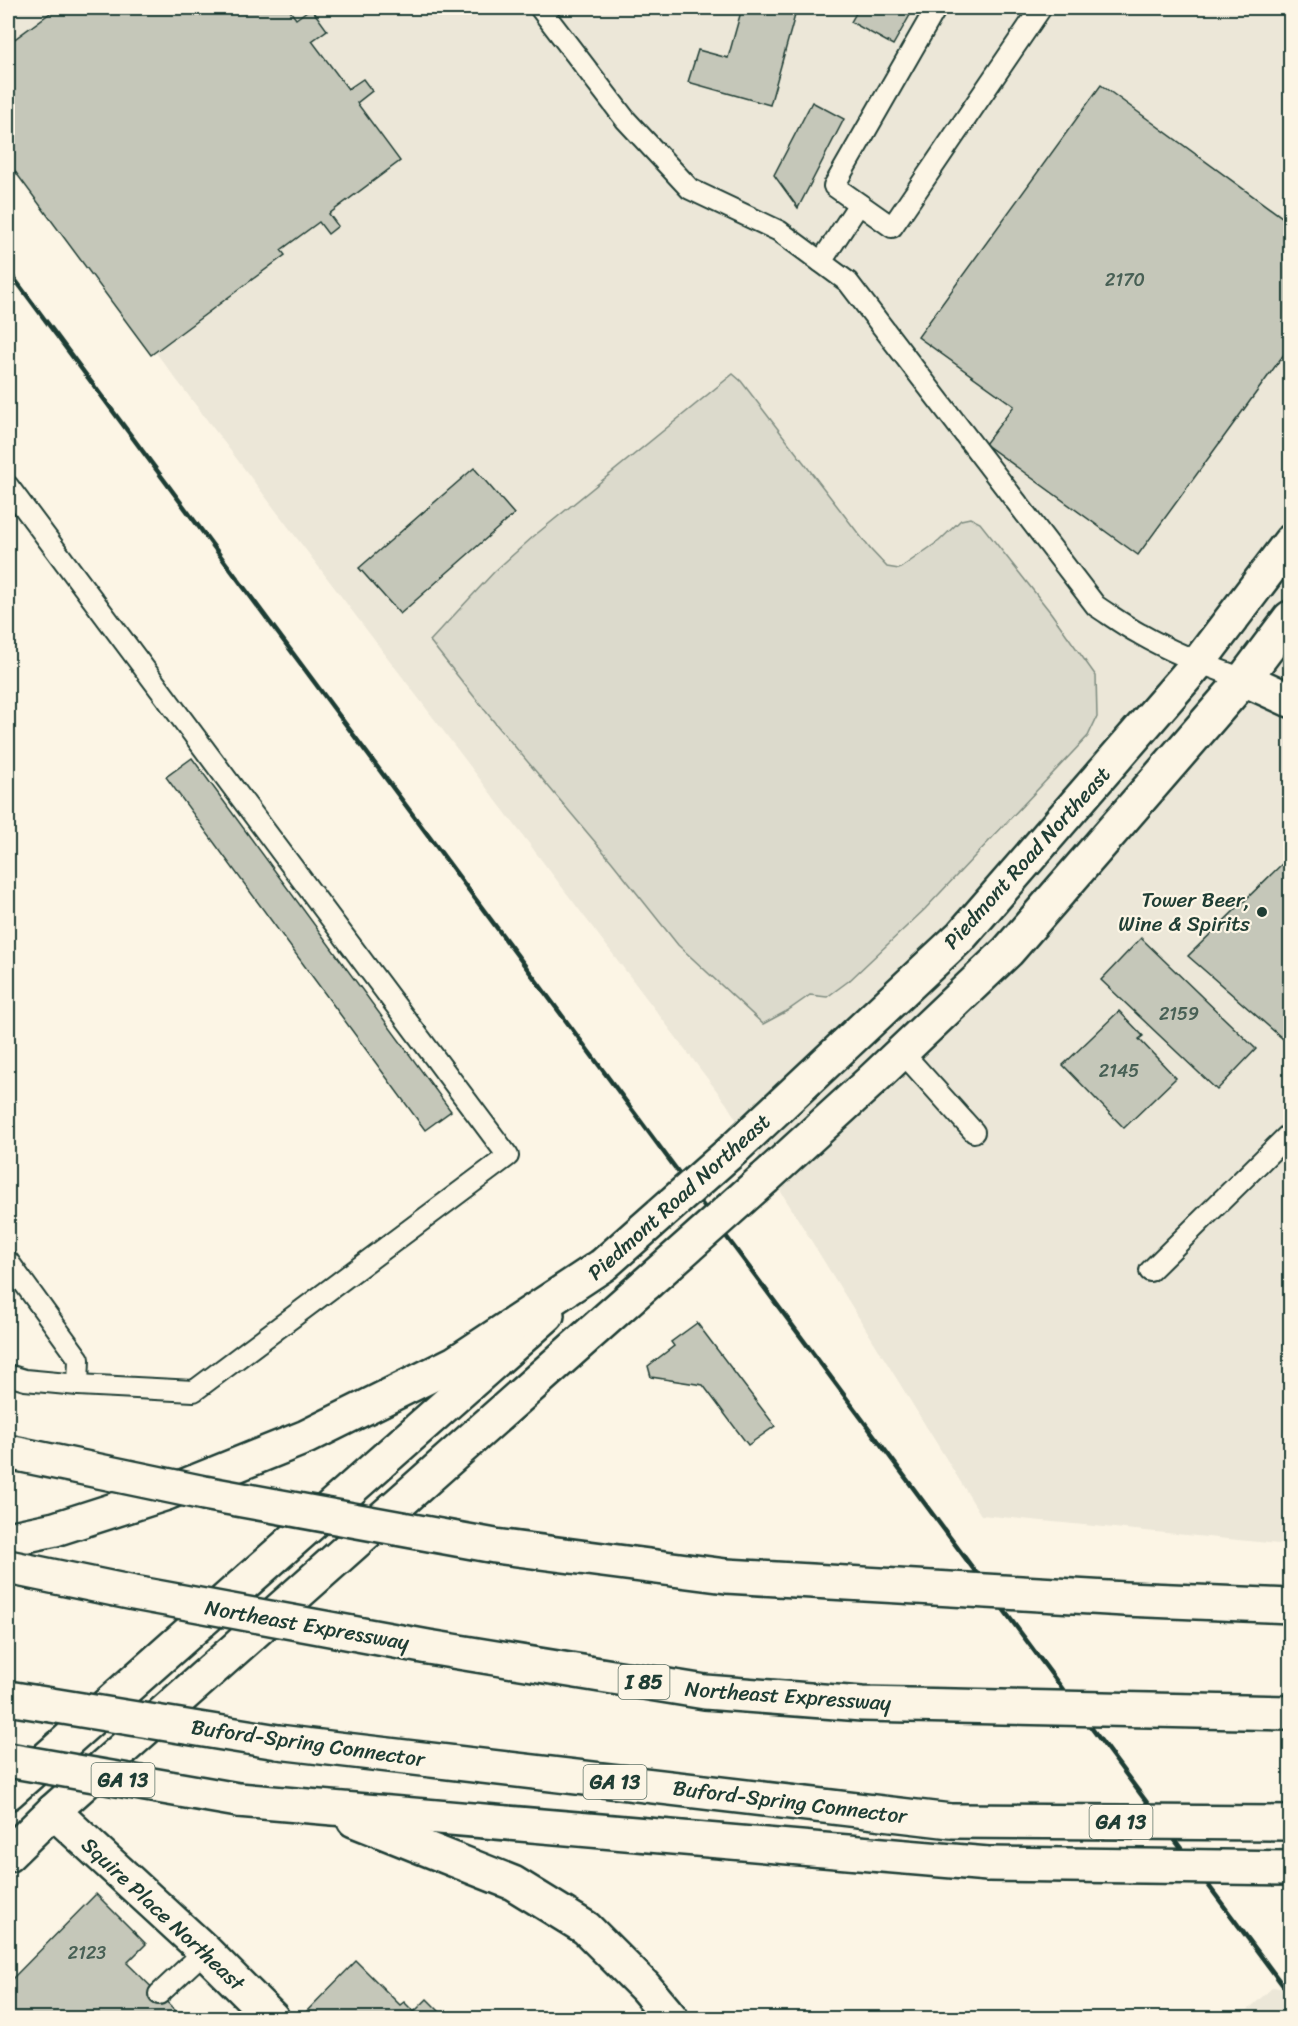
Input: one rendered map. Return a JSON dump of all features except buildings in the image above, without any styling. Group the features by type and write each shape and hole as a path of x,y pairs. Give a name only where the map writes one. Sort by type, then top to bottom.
{"main road":[{"name":"Piedmont Road Northeast","path":"8,1794 734,1149 962,935 1198,663 1290,542"},
{"name":"Piedmont Road Northeast","path":"8,1855 53,1811 765,1178 1008,951 1245,679 1290,618"},
{"path":"1245,679 1290,700"},
{"path":"8,1539 55,1529 167,1493 306,1437 455,1363 603,1265"},
{"path":"8,1452 215,1495 495,1546 726,1576 1068,1596 1290,1606"},
{"name":"Northeast Expressway","path":"8,1567 146,1596 428,1647 705,1692 862,1704 1290,1713"},
{"name":"Buford-Spring Connector","path":"8,1698 278,1742 951,1821 1290,1823"},
{"name":"Buford-Spring Connector","path":"8,1760 238,1800 988,1864 1290,1868"},
{"path":"319,1806 513,1883 586,1928 645,1988 671,2019"},
{"name":"Squire Place Northeast","path":"53,1811 205,1951 272,2019"}],"lane":[{"path":"540,8 625,119 690,189 779,231 848,282 1096,606 1141,635 1198,663 1245,679"},
{"path":"936,8 834,186 892,227 1041,8"},
{"path":"821,262 860,204"},
{"path":"8,486 508,1156 194,1391 78,1385 26,1380 8,1375"},
{"path":"901,1051 974,1132"},
{"path":"1150,1271 1290,1133"},
{"path":"8,1261 79,1359 78,1385"},
{"path":"159,1994 205,1951"}],"shaded area":[{"path":"8,8 1290,8 1290,1545 981,1515 726,1103 8,158"},
{"path":"733,374 741,381 871,550 887,567 899,569 939,541 961,520 970,518 980,523 1051,613 1096,676 1097,717 1088,736 925,909 850,980 827,997 810,995 763,1024 678,945 430,641 495,571 534,536"},
{"path":"1273,1987 1290,1990 1290,2018 1239,2018"}],"railway":[{"path":"8,270 1290,1995"}],"place":[{"name":"Tower Beer, Wine & Spirits","path":"1262,912"}]}
